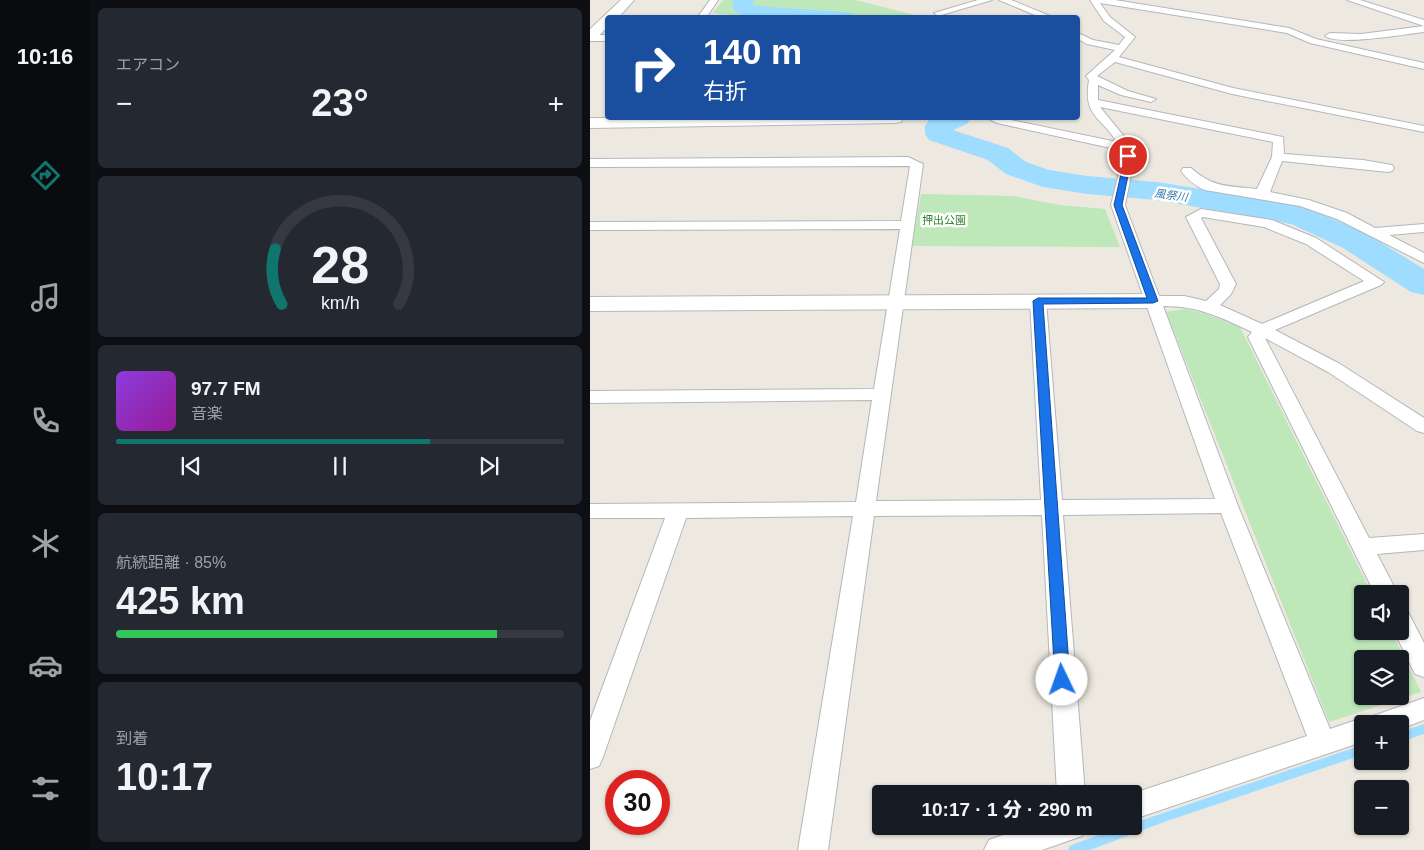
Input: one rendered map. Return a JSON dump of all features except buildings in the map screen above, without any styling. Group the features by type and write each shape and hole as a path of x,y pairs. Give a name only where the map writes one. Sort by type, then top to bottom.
{"street":[{"path":"612,15 628,0"},
{"path":"703,15 714,0"},
{"path":"938,14 988,0"},
{"path":"1003,0 1043,15"},
{"path":"1094,0 1107,19 1130,37 1113,58 1092,78 1091,101 1124,147 1128,156 1118,205 1228,506 1323,744"},
{"path":"1099,0 1322,36 1361,37 1424,29"},
{"path":"1351,0 1424,23"},
{"path":"1413,20 1424,12"},
{"path":"590,37 605,22"},
{"path":"1289,31 1313,41 1424,66"},
{"path":"590,37 605,38"},
{"path":"1080,37 1090,42 1122,48"},
{"path":"1113,58 1232,91 1424,129"},
{"path":"1080,74 1125,93 1151,99"},
{"path":"1080,98 1280,140 1278,157 1262,194"},
{"path":"590,122 617,120"},
{"path":"997,120 1124,147"},
{"path":"1278,157 1388,168"},
{"path":"590,163 908,161 917,164 813,850"},
{"path":"1187,171 1200,182 1210,187 1262,194 1304,203 1342,216 1424,259"},
{"path":"1209,306 1226,291 1228,284 1193,217 1201,213 1267,223 1311,241 1376,282 1262,330 1256,337 1382,585"},
{"path":"590,226 907,225"},
{"path":"1375,232 1424,228"},
{"path":"1038,301 1070,785"},
{"path":"590,304 1184,301 1209,306 1262,330 1334,368 1424,428"},
{"path":"590,397 881,394"},
{"path":"590,511 1228,506"},
{"path":"590,757 678,511"},
{"path":"1363,547 1424,542"},
{"path":"1409,638 1424,667"},
{"path":"1407,715 1424,709"},
{"path":"1142,803 1354,733"},
{"path":"999,850 1045,835"}],"green space":[{"path":"723,0 855,0 915,15 734,15 713,13"},
{"name":"押出公園","path":"921,194 1013,196 1060,205 1105,209 1120,247 912,246"},
{"path":"1184,309 1204,313 1240,327 1368,585 1354,585 1354,640 1395,640 1400,650 1354,650 1354,705 1381,705 1329,722 1166,312"},
{"path":"1409,668 1421,692 1409,696"}],"waterway":[{"name":"風祭川","path":"744,0 742,7 750,12 798,15"},
{"name":"風祭川","path":"953,120 938,126 939,134 998,154 1016,168 1043,178 1087,185 1157,191 1281,211 1302,217 1355,241 1424,284"},
{"path":"1409,734 1424,729"},
{"path":"1074,850 1167,816 1354,753"}],"route":[{"path":"1062,680 1038,301 1153,301 1118,205 1128,156"}]}
